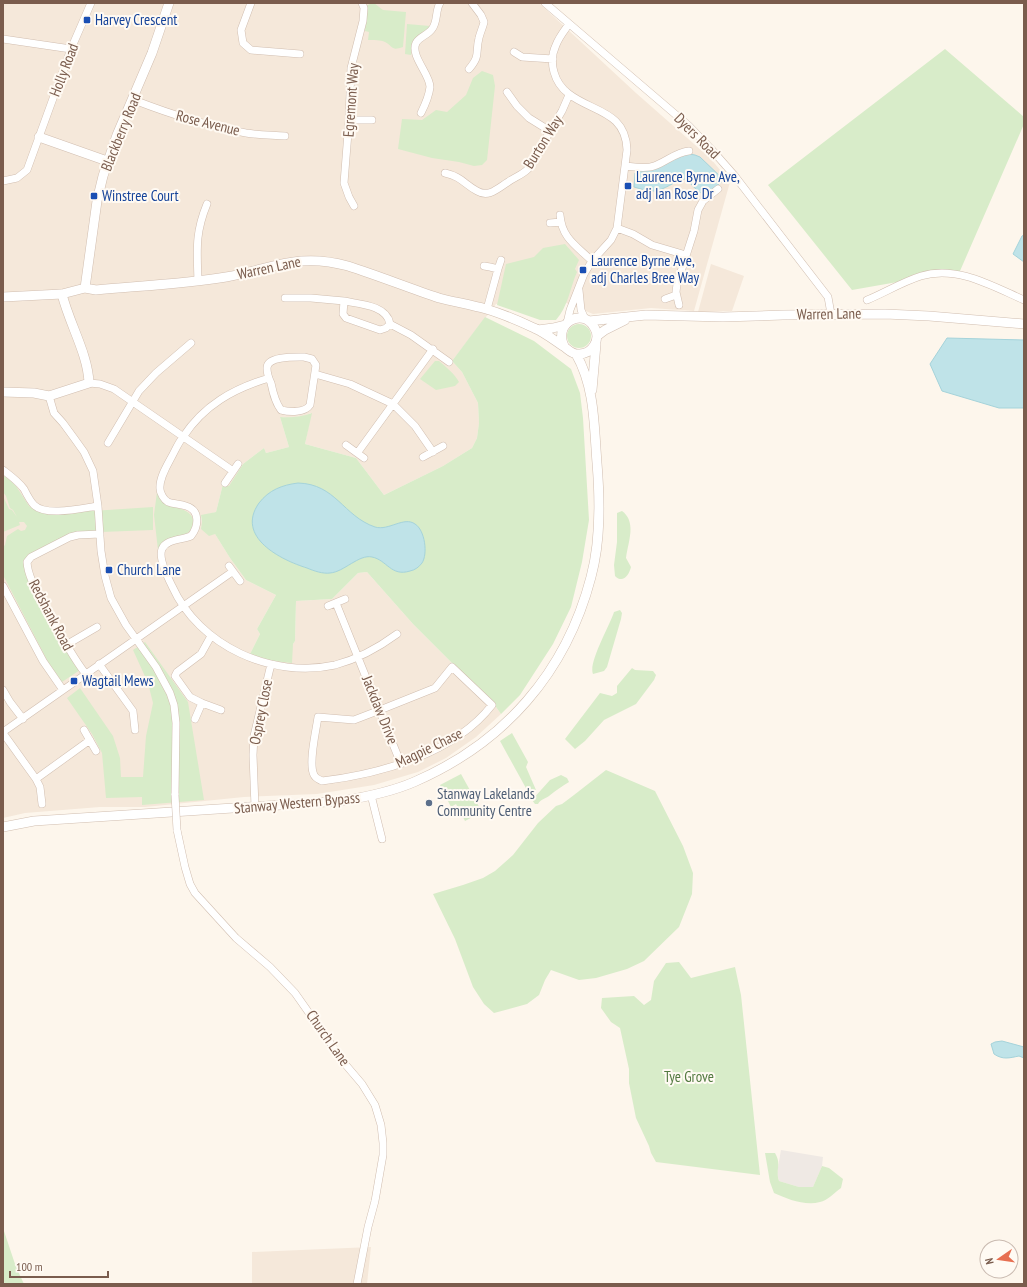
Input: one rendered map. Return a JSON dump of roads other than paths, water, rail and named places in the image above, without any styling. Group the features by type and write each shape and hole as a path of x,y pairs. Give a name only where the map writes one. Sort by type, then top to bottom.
{"street":[{"name":"Holly Road","path":"3,181 17,178 27,170 72,48 91,3"},
{"name":"Blackberry Road","path":"85,288 97,201 107,161 134,100 169,3"},
{"path":"250,3 241,30 242,43 251,50 300,54"},
{"name":"Egremont Way","path":"354,206 344,183 351,68 364,21 364,8 362,3"},
{"path":"421,113 427,100 430,85 416,54 415,47 418,41 432,30 437,8 440,3"},
{"path":"469,69 476,61 478,56 479,38 484,22 481,15 472,3"},
{"name":"Dyers Road","path":"545,3 689,126 712,150 734,175 828,297 831,314"},
{"path":"564,346 561,333 566,324 584,274 592,261 611,240 618,228 626,166 627,143 623,131 610,116 600,109 586,104 569,95 557,82 553,68 556,44 569,24"},
{"path":"3,39 72,48"},
{"path":"514,52 522,58 553,59"},
{"path":"507,92 529,118 550,131"},
{"name":"Burton Way","path":"445,173 460,178 478,192 487,193 496,191 508,182 522,175 528,169 562,111 569,95"},
{"name":"Rose Avenue","path":"134,100 169,114 206,124 246,133 285,136"},
{"path":"349,120 372,120"},
{"path":"39,137 107,161"},
{"path":"626,166 653,167 682,152 689,151"},
{"path":"679,305 676,296 677,284 698,210 703,201 718,188"},
{"path":"349,197 357,193"},
{"path":"198,281 197,239 199,227 207,204"},
{"path":"550,223 561,219 563,230 567,237 592,261"},
{"path":"618,228 633,234 652,245 686,255"},
{"path":"487,309 501,260"},
{"name":"Warren Lane","path":"3,297 62,294 85,288 96,290 198,281 227,277 293,261 322,261 353,268 445,299 487,309 504,315 538,330 564,346 567,350 576,354 588,352 596,340 615,325 634,317"},
{"path":"484,266 490,266 498,269"},
{"path":"867,300 921,276 938,273 974,278 1024,300"},
{"path":"579,290 581,310 587,320 595,328 596,340"},
{"path":"62,294 89,372 89,383"},
{"path":"665,299 676,296"},
{"path":"285,298 311,298 368,305 384,312 389,318 390,324"},
{"path":"344,301 343,314 346,318 380,330 386,328 390,324"},
{"name":"Warren Lane","path":"538,330 553,328 578,318 587,320 646,315 723,317 885,314 1024,324"},
{"path":"390,324 412,335 449,362"},
{"name":"Stanway Western Bypass","path":"591,395 596,340"},
{"path":"108,443 132,401 156,373 191,343"},
{"path":"358,452 432,349"},
{"name":"Stanway Western Bypass","path":"3,827 34,821 86,817 341,802 371,795 412,782 438,771 485,741 526,703 557,659 567,641 581,609 591,576 596,547 599,510 598,480 591,395 586,374 576,354"},
{"path":"304,357 312,359 316,365 310,405 308,408 305,410 287,412 281,410 276,403 269,378 267,367 270,362 277,358 304,357"},
{"path":"315,374 350,384 393,404 415,426 433,452"},
{"path":"269,378 249,384 231,392 196,419 182,437 162,478 160,491 168,502 187,506 196,514 197,524 191,536 167,543 161,550 161,558 168,578 182,606 211,636 248,657 271,664 298,669 335,665 376,649 397,634"},
{"path":"3,392 34,393 49,396 89,383 100,384 114,389 233,471"},
{"path":"49,396 54,413 84,452 93,471 105,576 111,598 135,639"},
{"path":"346,445 358,452 364,458"},
{"path":"423,457 443,446"},
{"path":"225,483 238,464"},
{"path":"3,470 20,485 31,501 40,510 58,511 98,506"},
{"name":"Redshank Road","path":"85,673 66,645 28,573 28,562 31,557 70,537 100,534"},
{"path":"42,804 40,787 36,779 3,732 182,606 230,569 240,581"},
{"path":"3,586 5,596 43,661 63,690"},
{"path":"328,606 345,599"},
{"name":"Jackdaw Drive","path":"336,603 401,764"},
{"path":"66,645 97,627"},
{"path":"211,636 201,654 177,672 175,676 190,697 221,710"},
{"name":"Church Lane","path":"135,639 165,681 174,705 176,723 175,796 177,830 190,884 195,893 236,938 270,967 295,993 345,1064 362,1084 375,1106 381,1125 383,1155 357,1284"},
{"path":"99,664 133,711 135,730"},
{"name":"Osprey Close","path":"255,808 253,755 254,736 271,664"},
{"name":"Magpie Chase","path":"452,666 492,705 474,725 452,740 418,757 385,769 330,780 317,779 314,774 312,757 318,718 354,720 380,710 435,688 452,666"},
{"path":"3,690 23,719"},
{"path":"195,719 202,703"},
{"path":"84,730 96,751"},
{"path":"36,779 90,740"},
{"path":"371,795 382,839"}],"water":[{"path":"689,154 700,157 724,180 706,194 698,191 685,179 654,191 634,187 635,173 639,173 640,170 680,155"},
{"path":"1024,235 1024,262 1013,254 1022,236"},
{"path":"947,338 1024,340 1024,408 999,408 942,391 930,364"},
{"path":"298,483 311,485 331,494 355,516 375,527 386,527 401,522 411,522 415,524 421,531 424,542 425,554 422,563 412,571 398,572 382,561 372,557 367,557 357,560 341,570 324,573 296,564 274,553 264,545 257,536 253,526 253,515 259,503 272,491 287,485"},
{"path":"1002,1041 1024,1047 1024,1058 1019,1056 1003,1058 994,1054 991,1044"}],"place":[{"name":"Harvey Crescent","path":"87,20"},
{"name":"Laurence Byrne Ave, adj Ian Rose Dr","path":"628,186"},
{"name":"Winstree Court","path":"94,196"},
{"name":"Laurence Byrne Ave, adj Charles Bree Way","path":"583,270"},
{"name":"Church Lane","path":"109,570"},
{"name":"Wagtail Mews","path":"74,681"},
{"name":"Stanway Lakelands Community Centre","path":"429,803"}],"park label":[{"name":"Tye Grove","path":"689,1077"}]}
